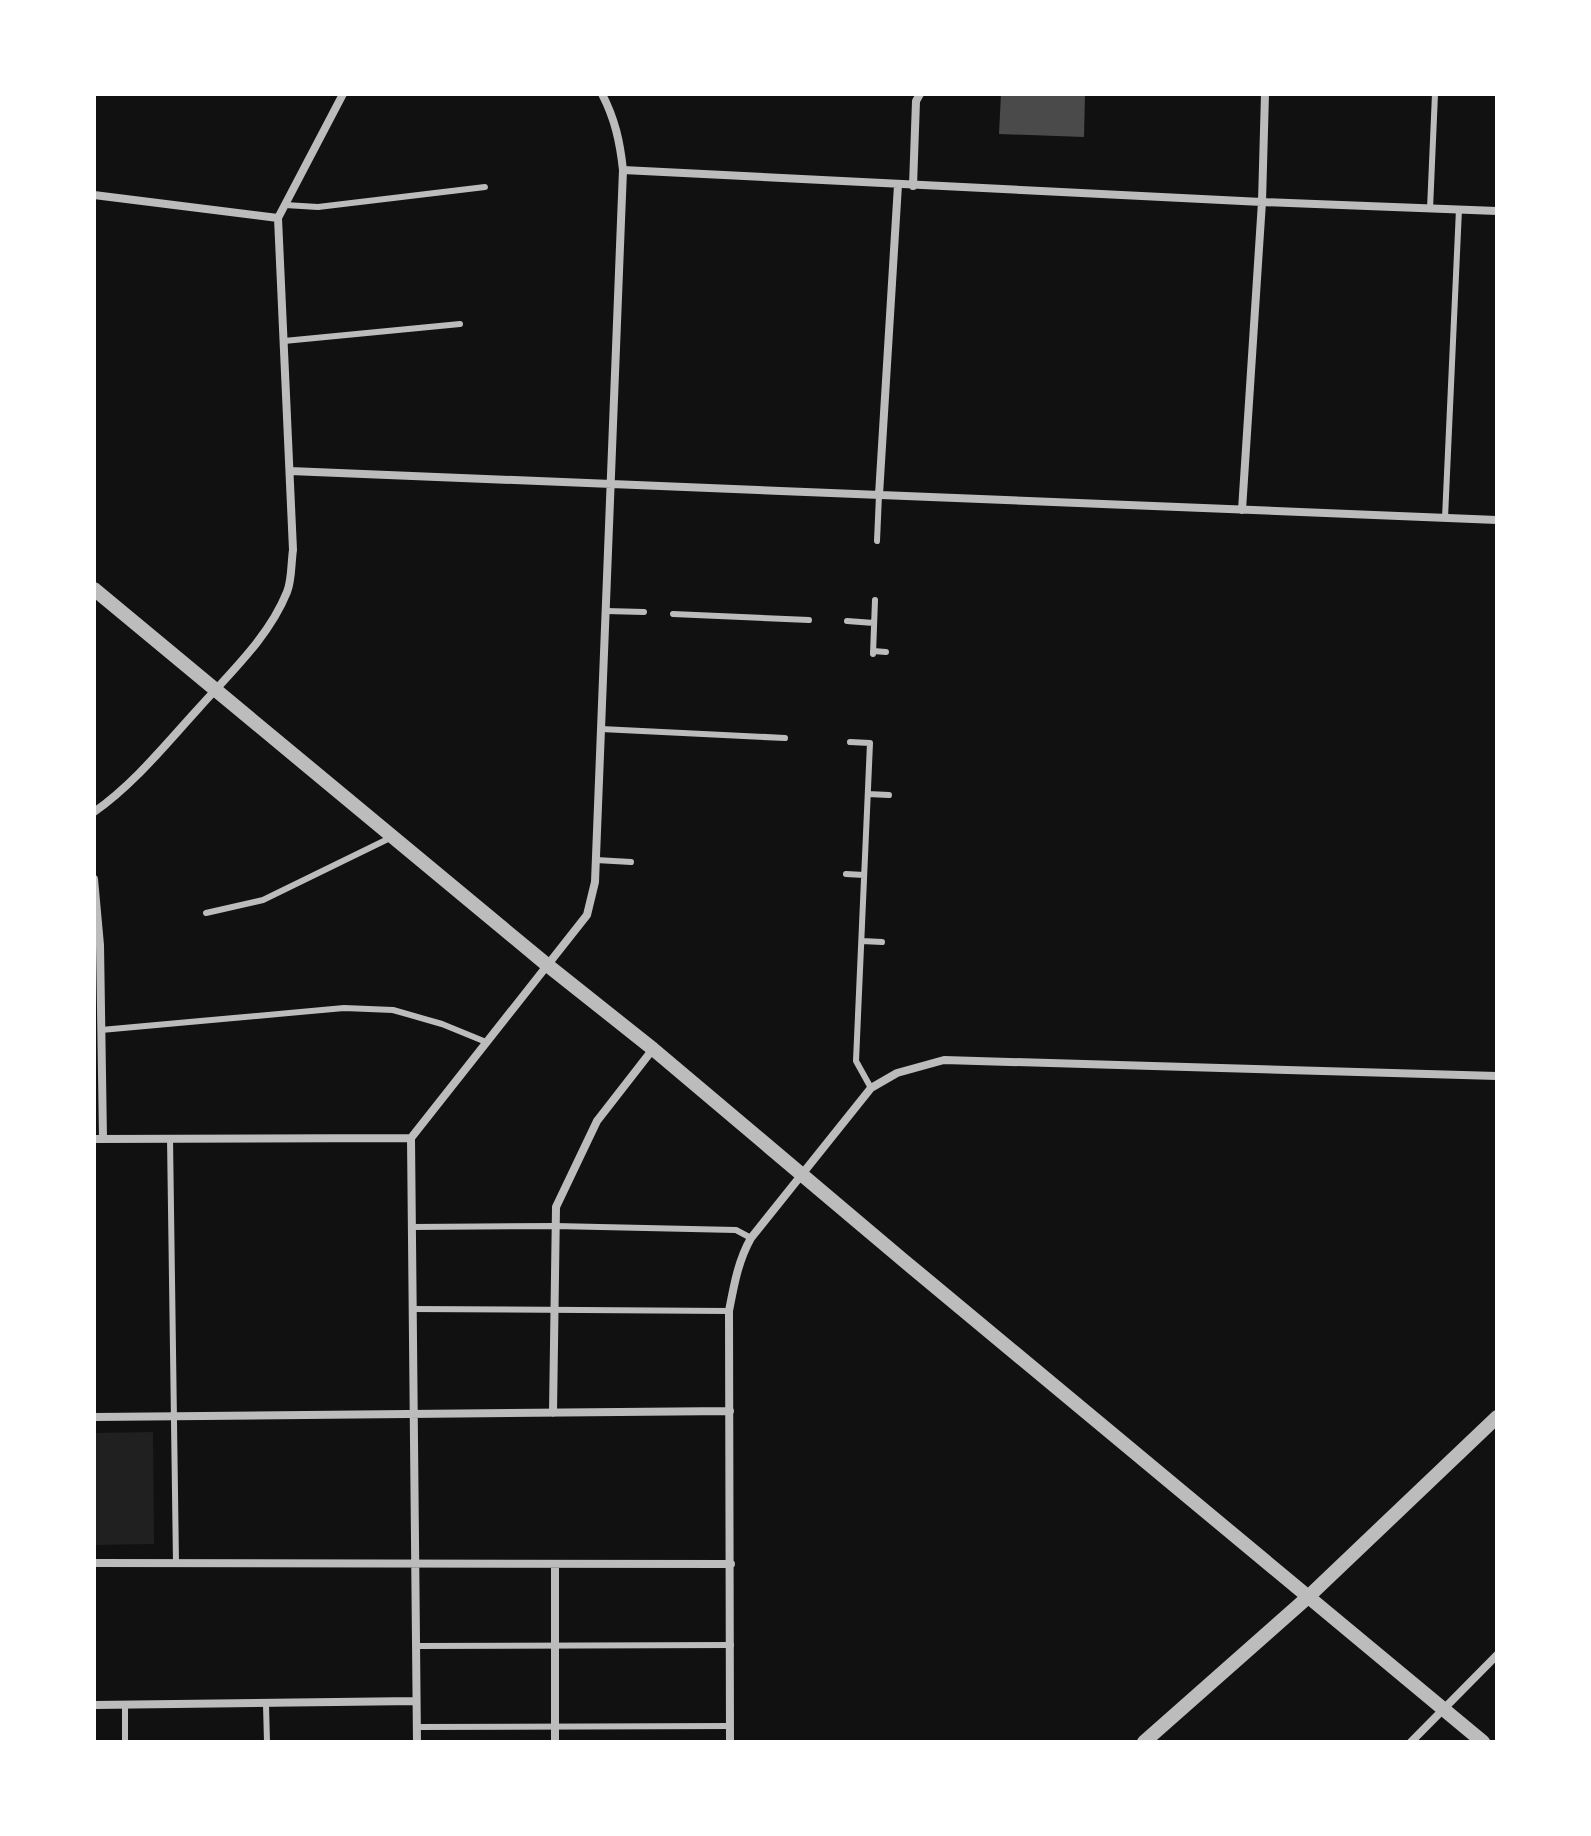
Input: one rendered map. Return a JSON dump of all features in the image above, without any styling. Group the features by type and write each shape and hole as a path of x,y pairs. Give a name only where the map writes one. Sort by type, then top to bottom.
{"street":[{"path":"94,812 112,800 216,689 268,627 289,590 293,550 278,218 343,94"},
{"path":"417,1742 411,1138 587,915 595,882 623,170 614,118 602,94"},
{"path":"913,186 916,101 920,94"},
{"path":"1242,510 1262,202 1265,94"},
{"path":"623,170 1497,211"},
{"path":"879,495 898,185"},
{"path":"94,195 278,218"},
{"path":"290,471 1497,520"},
{"path":"94,589 653,1049 1483,1742"},
{"path":"94,879 100,945 98,1139 411,1138"},
{"path":"553,1413 556,1207 597,1121 653,1049"},
{"path":"730,1742 729,1311 742,1254 751,1238 871,1088 897,1073 944,1060 1497,1076"},
{"path":"94,1417 730,1411"},
{"path":"1144,1742 1308,1597 1497,1417"},
{"path":"94,1563 731,1564"},
{"path":"555,1564 555,1742"},
{"path":"1411,1742 1497,1655"},
{"path":"94,1705 416,1701"}],"lane":[{"path":"1430,209 1435,94"},
{"path":"285,205 318,207 485,187"},
{"path":"1445,518 1459,209"},
{"path":"284,341 460,324"},
{"path":"877,541 879,495"},
{"path":"875,600 873,653 886,652"},
{"path":"606,611 644,612"},
{"path":"673,614 809,620"},
{"path":"847,621 874,623"},
{"path":"601,729 785,738"},
{"path":"850,742 870,743 856,1061 871,1088"},
{"path":"868,794 889,795"},
{"path":"206,913 263,900 393,836"},
{"path":"596,860 631,862"},
{"path":"846,874 864,875"},
{"path":"862,941 882,942"},
{"path":"101,1030 344,1008 393,1010 442,1024 486,1042"},
{"path":"170,1138 176,1563"},
{"path":"412,1227 736,1230 751,1238"},
{"path":"412,1309 729,1311"},
{"path":"416,1646 731,1645"},
{"path":"125,1705 125,1742"},
{"path":"266,1705 267,1742"},
{"path":"416,1727 730,1726"}],"shaded area":[{"path":"153,1432 154,1544 94,1545 94,1433"}],"building":[{"path":"1001,94 1085,94 1084,137 999,134"}]}
